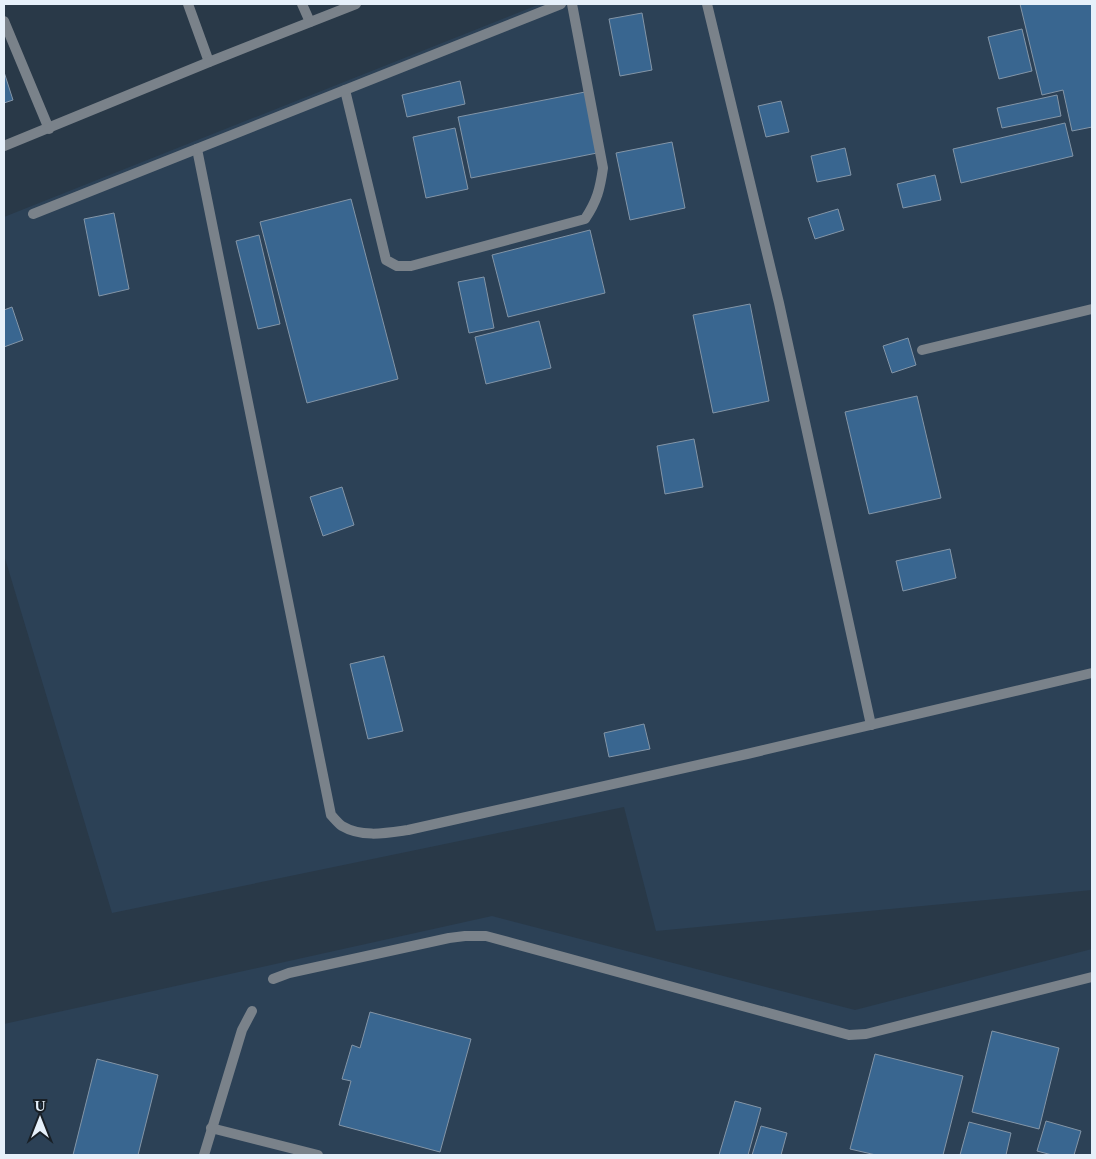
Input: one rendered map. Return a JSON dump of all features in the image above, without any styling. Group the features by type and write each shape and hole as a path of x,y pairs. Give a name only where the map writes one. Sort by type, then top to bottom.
{"lane":[{"path":"188,4 209,62"},
{"path":"302,4 310,22"},
{"path":"4,146 356,4"},
{"path":"33,214 561,4"},
{"path":"345,90 386,260 397,266 411,266 585,219 594,205 600,188 603,168 572,4"},
{"path":"707,4 779,303 871,725"},
{"path":"4,21 49,129"},
{"path":"197,149 330,815 342,826 360,833 379,834 408,830 1092,673"},
{"path":"922,350 1092,309"},
{"path":"272,979 449,938 486,936 849,1035 866,1034 1092,977"},
{"path":"204,1155 242,1030 252,1011"},
{"path":"211,1128 318,1155"}],"shaded area":[{"path":"540,4 1092,4 1092,890 656,931 624,807 112,913 4,555 4,217"},
{"path":"492,916 855,1010 1092,949 1092,1155 4,1155 4,1024"}],"building":[{"path":"1020,4 1092,4 1092,127 1072,131 1063,90 1042,95"},
{"path":"642,13 652,70 620,76 609,19"},
{"path":"1022,29 1032,71 999,79 988,37"},
{"path":"4,72 13,100 4,103"},
{"path":"460,81 465,104 407,117 402,95"},
{"path":"585,92 597,153 471,178 458,117"},
{"path":"1057,95 1061,116 1002,128 997,108"},
{"path":"781,101 789,132 766,137 758,106"},
{"path":"1065,123 1073,156 961,183 953,149"},
{"path":"455,128 468,189 426,198 413,137"},
{"path":"672,142 685,208 630,220 616,153"},
{"path":"845,148 851,175 817,182 811,156"},
{"path":"935,175 941,200 903,208 897,184"},
{"path":"351,199 398,379 307,403 260,222"},
{"path":"838,209 844,230 815,239 808,218"},
{"path":"114,213 129,289 99,296 84,219"},
{"path":"590,230 605,293 508,317 492,255"},
{"path":"259,235 280,324 258,329 236,241"},
{"path":"484,277 494,328 469,333 458,282"},
{"path":"750,304 769,401 713,413 693,315"},
{"path":"12,307 23,340 4,347 4,310"},
{"path":"539,321 551,368 486,384 475,337"},
{"path":"908,338 916,365 892,373 883,346"},
{"path":"917,396 941,498 869,514 845,412"},
{"path":"694,439 703,487 665,494 657,446"},
{"path":"342,487 354,525 323,536 310,497"},
{"path":"950,549 956,578 903,591 896,561"},
{"path":"384,656 403,731 368,739 350,664"},
{"path":"644,724 650,749 609,757 604,733"},
{"path":"370,1012 471,1039 440,1152 339,1125 351,1081 342,1079 352,1045 360,1048"},
{"path":"992,1031 1059,1048 1039,1129 972,1112"},
{"path":"875,1054 963,1076 943,1155 876,1155 850,1149"},
{"path":"97,1059 158,1075 138,1155 73,1155"},
{"path":"735,1101 761,1108 748,1155 719,1155"},
{"path":"1046,1121 1081,1131 1074,1155 1052,1155 1037,1151"},
{"path":"969,1122 1011,1133 1006,1155 960,1155"},
{"path":"761,1126 787,1133 781,1155 752,1155"}]}
